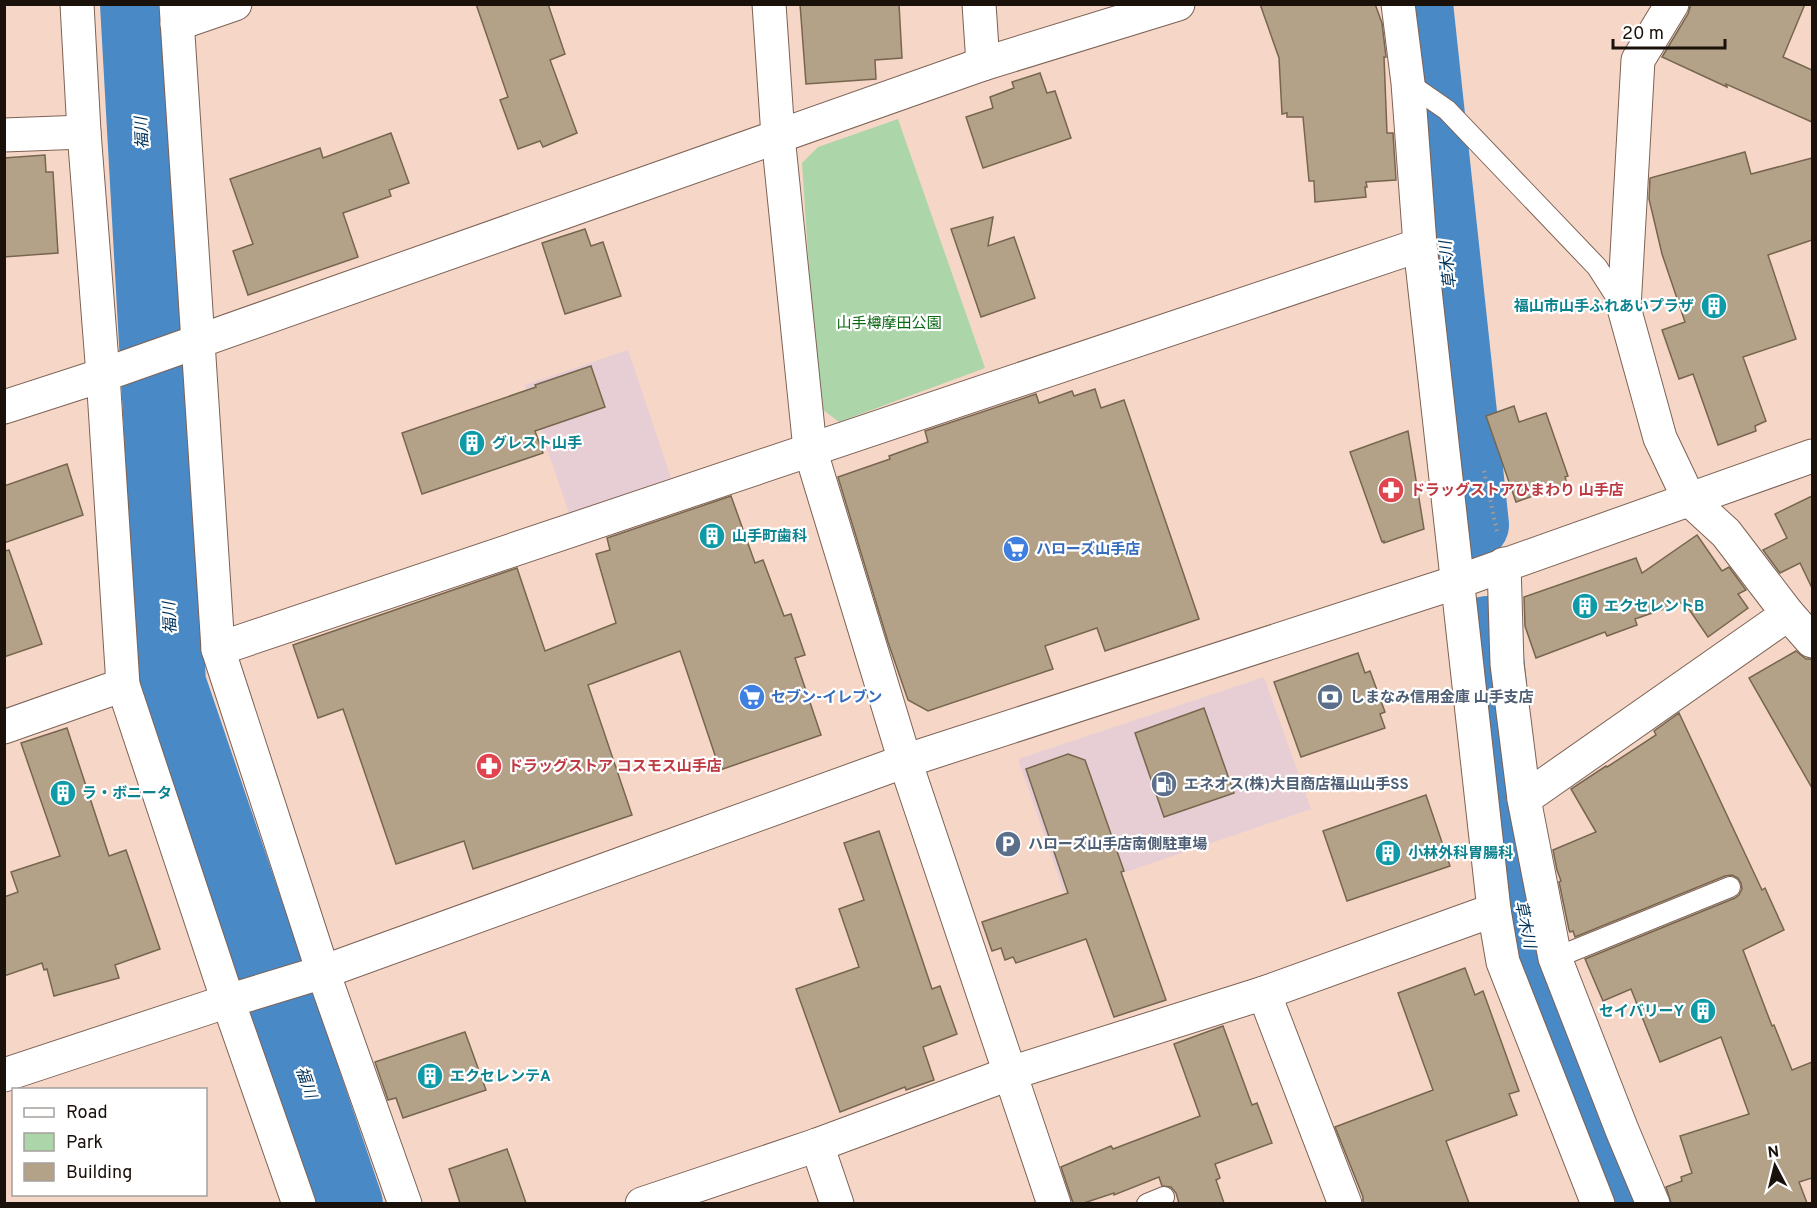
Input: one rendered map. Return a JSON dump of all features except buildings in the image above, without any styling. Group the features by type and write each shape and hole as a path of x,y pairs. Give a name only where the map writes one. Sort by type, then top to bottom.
{"street":[{"path":"77,4 123,684 234,999 298,1203"},
{"path":"235,4 177,14 218,649 316,974 405,1203"},
{"path":"769,4 778,136 810,449 905,761 1054,1203"},
{"path":"979,4 983,64"},
{"path":"4,407 103,375 983,64 1178,4"},
{"path":"1398,4 1412,86 1420,245 1494,910 1503,962 1598,1203"},
{"path":"1672,4 1638,60 1624,308 1660,438 1689,499 1726,533 1788,614 1812,641"},
{"path":"4,135 84,132"},
{"path":"218,649 1420,245"},
{"path":"4,1076 316,974 905,761 1456,582 1812,456"},
{"path":"1504,564 1507,664 1524,799 1555,958 1653,1203"},
{"path":"1524,799 1788,614"},
{"path":"4,727 123,684"},
{"path":"642,1203 817,1145 1011,1073 1264,993 1494,910"},
{"path":"1264,993 1345,1203"},
{"path":"817,1145 837,1203"}],"lane":[{"path":"1412,86 1447,110 1597,267 1624,308"},
{"path":"1555,958 1730,887"}],"shaded area":[{"path":"628,350 671,478 569,513 525,385"},
{"name":"エネオス(株)大目商店福山山手SS","path":"1264,677 1311,809 1064,893 1018,759"}],"green space":[{"name":"山手樽摩田公園","path":"898,119 985,368 839,422 818,406 802,163 818,147"}],"waterway":[{"name":"福川","path":"134,4 172,683 349,1204"},
{"name":"草木川","path":"1419,4 1475,525"},
{"name":"草木川","path":"1487,630 1510,835 1533,956 1562,1051 1626,1204"}],"place":[{"name":"福山市山手ふれあいプラザ","path":"1714,306"},
{"name":"グレスト山手","path":"472,443"},
{"name":"ドラッグストアひまわり 山手店","path":"1391,490"},
{"name":"山手町歯科","path":"712,536"},
{"name":"ハローズ山手店","path":"1016,549"},
{"name":"エクセレントB","path":"1585,606"},
{"name":"セブン-イレブン","path":"752,697"},
{"name":"しまなみ信用金庫 山手支店","path":"1330,697"},
{"name":"ドラッグストア コスモス山手店","path":"489,766"},
{"name":"エネオス(株)大目商店福山山手SS","path":"1164,784"},
{"name":"ラ・ボニータ","path":"63,793"},
{"name":"ハローズ山手店南側駐車場","path":"1008,844"},
{"name":"小林外科胃腸科","path":"1388,853"},
{"name":"セイバリーY","path":"1703,1011"},
{"name":"エクセレンテA","path":"430,1076"}]}
